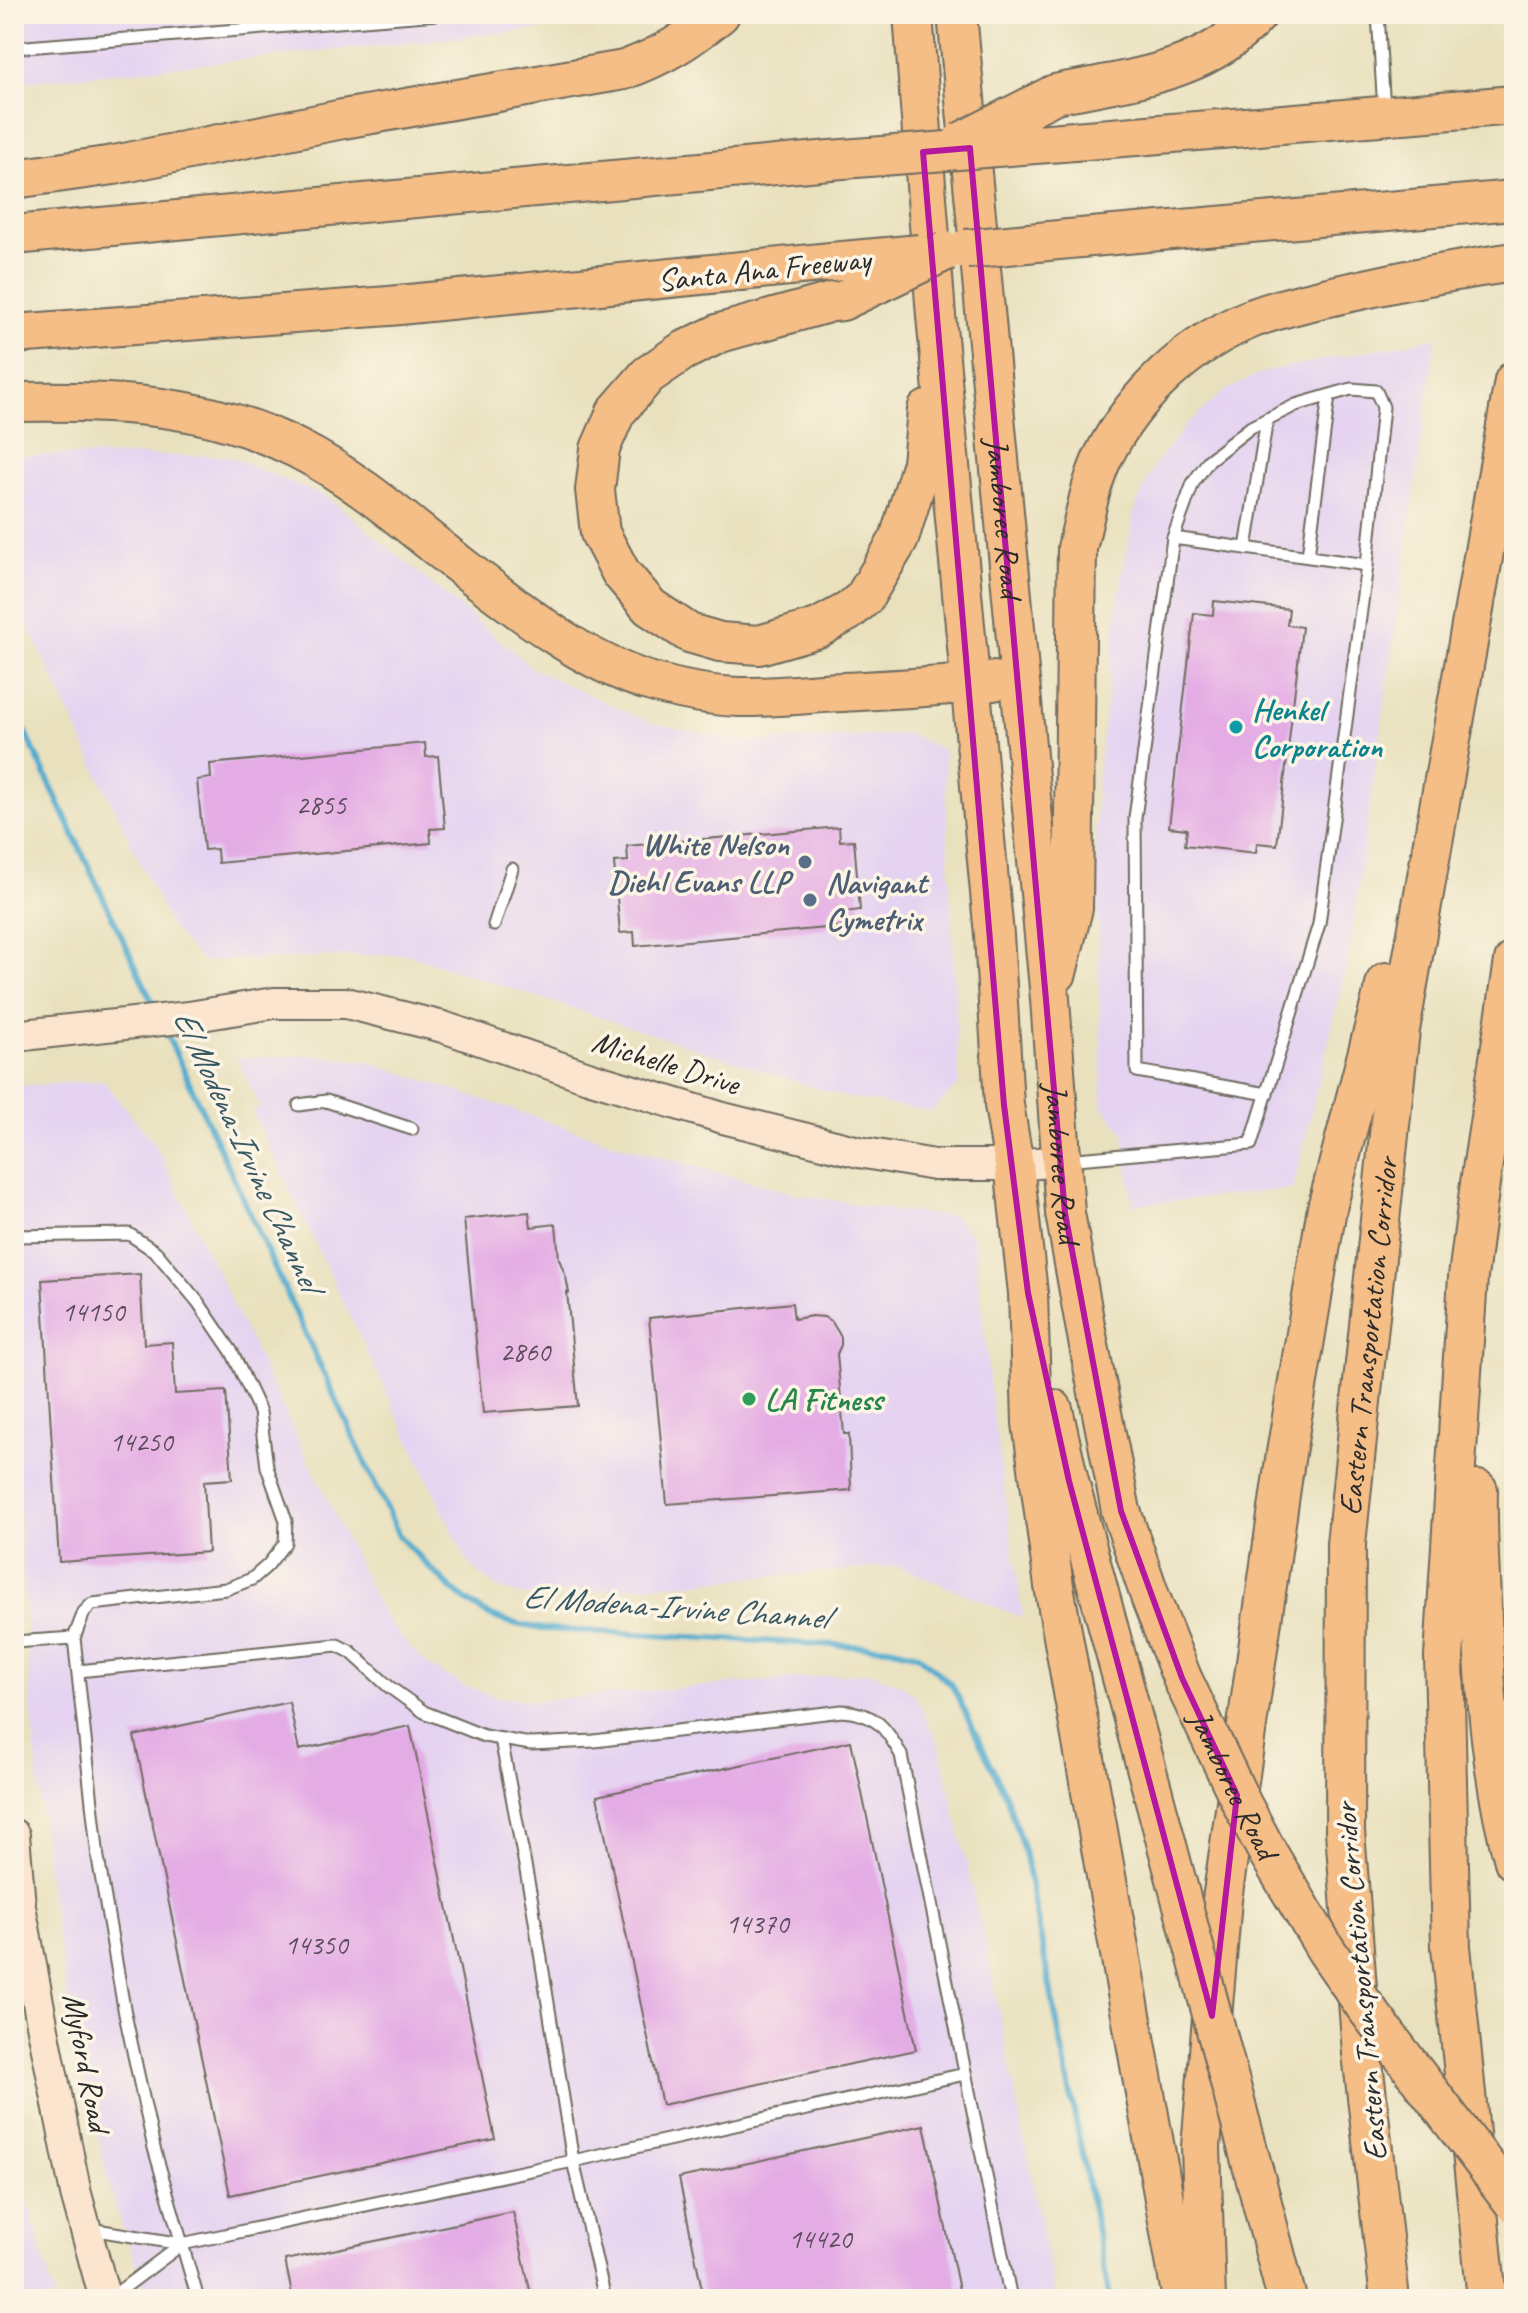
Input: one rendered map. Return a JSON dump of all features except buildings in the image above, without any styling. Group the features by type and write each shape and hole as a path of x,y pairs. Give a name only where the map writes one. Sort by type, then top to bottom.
{"highway":[{"path":"14,179 114,165 343,119 624,70 658,58 720,14"},
{"name":"Jamboree Road","path":"913,14 936,316 994,935 1004,1105 1028,1293 1032,1423 1054,1586 1182,2299"},
{"name":"Jamboree Road","path":"957,14 1050,999 1065,1213 1121,1511 1182,1678 1255,1829 1326,1950 1364,2005 1514,2203"},
{"path":"945,150 1055,94 1178,68 1215,51 1258,14"},
{"path":"14,235 945,150 1499,106"},
{"name":"Santa Ana Freeway","path":"14,334 389,306 1069,239 1514,200"},
{"path":"936,316 922,463 899,539 864,598 849,611 818,628 759,645 720,642 689,633 650,607 621,573 600,533 595,490 600,449 616,412 648,375 683,351 720,333 842,301 946,251"},
{"path":"1050,999 1073,908 1077,548 1105,453 1128,417 1184,359 1220,334 1254,318 1314,300 1453,270 1514,262"},
{"name":"Eastern Transportation Corridor","path":"1390,2299 1362,2053 1345,1831 1346,1544 1400,1030 1514,381"},
{"path":"14,402 103,401 157,406 230,421 298,449 356,485 551,632 601,662 645,680 741,697 972,684 1021,678"},
{"path":"1206,2299 1201,2147 1222,1900 1286,1453 1327,1208 1399,934 1434,837"},
{"path":"1487,2299 1451,1947 1444,1657 1468,1277 1514,961"},
{"path":"1480,1183 1477,1527 1483,1652 1502,1819 1514,1861"},
{"path":"1028,1293 1069,1481 1287,2299"}],"street":[{"name":"Michelle Drive","path":"14,1036 189,1017 274,1003 346,1003 443,1027 588,1077 723,1118 859,1152 934,1165 1014,1165 1062,1161"},
{"name":"Myford Road","path":"14,1835 22,1959 76,2194 107,2299"}],"lane":[{"path":"14,48 438,14"},
{"path":"1378,14 1384,116"},
{"path":"1351,389 1376,391 1383,407 1367,565 1319,924 1267,1094 1137,1071 1135,818 1173,538 1193,483 1209,460 1251,427 1296,405 1329,396 1351,389"},
{"path":"1308,556 1329,396"},
{"path":"1246,548 1267,419"},
{"path":"1173,538 1367,565"},
{"path":"494,925 512,869"},
{"name":"Michelle Drive","path":"1062,1161 1251,1144 1267,1094"},
{"path":"299,1105 326,1101 412,1129"},
{"path":"14,1236 129,1234 156,1252 198,1302 232,1352 260,1412 267,1467 286,1521 285,1543 252,1579 226,1589 92,1604 84,1612 74,1638 98,1858 125,2014 154,2148 198,2299"},
{"path":"14,1642 74,1638"},
{"path":"78,1671 337,1645 351,1652 388,1686 424,1712 484,1736 531,1744 594,1741 842,1711 855,1712 877,1721 889,1732 901,1755 1011,2299"},
{"path":"501,1739 532,1902 573,2161 605,2299"},
{"path":"86,2229 182,2244 965,2074"},
{"path":"107,2299 182,2244"}],"highlighted area":[{"path":"970,148 1065,1213 1121,1511 1182,1678 1237,1795 1212,2016 1069,1481 1028,1293 1004,1105 923,152"}],"shaded area":[{"path":"14,14 630,14 619,21 14,83"},
{"path":"1436,338 1348,961 1293,1189 1133,1205 1123,1131 1102,1106 1096,830 1097,781 1118,601 1134,512 1154,466 1187,424 1225,391 1266,371"},
{"path":"14,455 228,456 329,498 535,670 650,723 743,742 910,734 944,751 959,1084 932,1112 844,1097 406,954 202,961 171,928 14,596"},
{"path":"312,1055 369,1062 622,1146 796,1194 897,1211 953,1216 974,1236 992,1405 1023,1618 897,1566 526,1596 501,1590 479,1574 466,1559 252,1111 261,1106 236,1058"},
{"path":"103,1081 155,1144 382,1613 407,1645 430,1666 464,1686 499,1697 532,1701 870,1672 904,1686 915,1696 939,1746 985,1942 1056,2299 148,2299 110,2189 72,2025 47,1874 31,1705 14,1418 14,1086"},
{"path":"14,2141 25,2190 55,2299 14,2299"}],"waterway":[{"name":"El Modena-Irvine Channel","path":"14,708 157,1012"},
{"name":"El Modena-Irvine Channel","path":"165,1030 399,1536 456,1592 494,1617 543,1629 889,1648 918,1655 952,1685 1006,1796 1024,1851 1110,2299"}],"place":[{"name":"Henkel Corporation","path":"1236,727"},
{"name":"White Nelson Diehl Evans LLP","path":"805,862"},
{"name":"Navigant Cymetrix","path":"810,900"},
{"name":"LA Fitness","path":"749,1399"}]}
